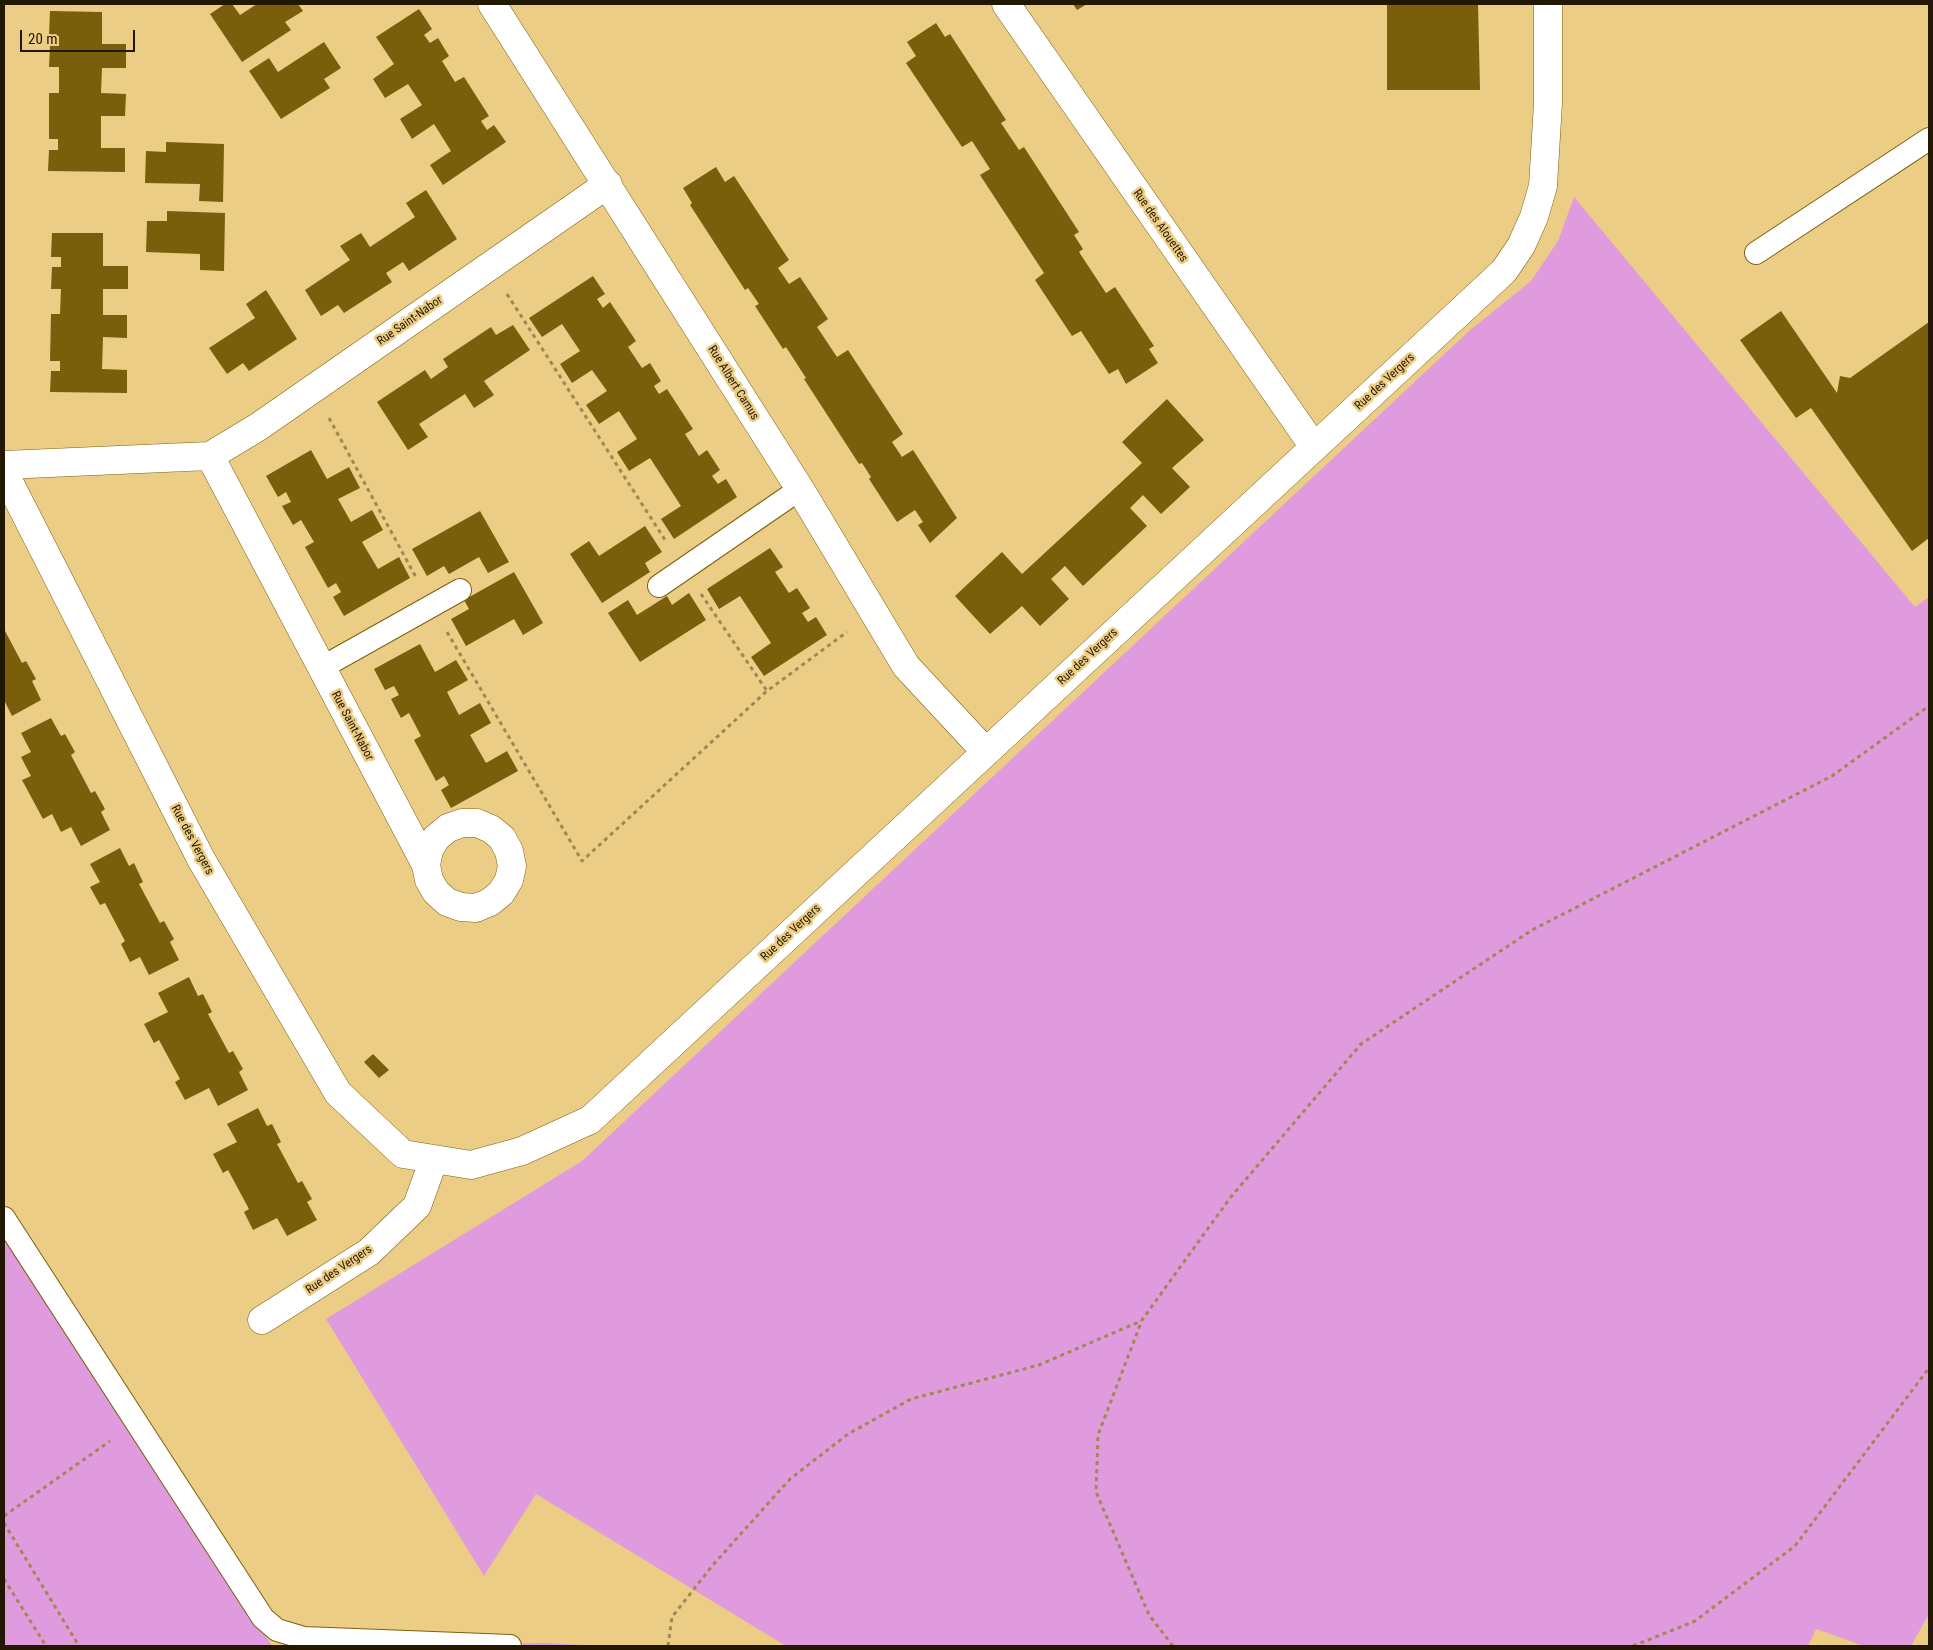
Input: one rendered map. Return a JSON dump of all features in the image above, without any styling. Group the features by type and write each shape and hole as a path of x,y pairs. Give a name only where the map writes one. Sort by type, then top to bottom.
{"street":[{"name":"Rue Albert Camus","path":"492,4 800,489 906,666 986,752"},
{"name":"Rue des Alouettes","path":"1006,4 1314,447"},
{"name":"Rue des Vergers","path":"4,472 201,859 338,1094 403,1154 471,1165 522,1151 590,1120 1504,271 1521,246 1534,217 1543,186 1548,103 1548,4"},
{"name":"Rue Saint-Nabor","path":"4,465 210,456 258,427 608,184"},
{"name":"Rue Saint-Nabor","path":"210,456 426,865"},
{"name":"Rue des Vergers","path":"262,1320 369,1252 417,1206 434,1159"}],"lane":[{"path":"1756,253 1929,139"},
{"path":"659,586 800,489"},
{"path":"321,668 460,590"},
{"path":"4,1218 263,1618 277,1630 304,1638 510,1646"}],"path":[{"path":"489,266 684,569 767,690"},
{"path":"313,388 431,606 582,861 767,690 874,612"},
{"path":"1173,1646 1149,1615 1096,1492 1098,1436 1142,1320 1230,1198 1361,1044 1532,930 1832,776 1929,706"},
{"path":"668,1646 672,1617 712,1566 790,1479 848,1434 911,1399 1039,1365 1142,1320"},
{"path":"1633,1646 1696,1621 1795,1546 1929,1368"},
{"path":"4,1516 135,1423"},
{"path":"4,1524 79,1646"},
{"path":"4,1579 46,1646"}],"shaded area":[{"path":"1574,197 1915,607 1929,597 1929,1614 1911,1646 1864,1646 1816,1629 1808,1646 786,1646 536,1494 484,1576 326,1319 582,1161 1469,331 1531,281 1558,241"},
{"path":"4,1236 272,1646 4,1646"},
{"path":"544,1643 604,1646 437,1646"}],"building":[{"path":"225,4 232,4 240,15 257,4 298,4 303,11 285,22 291,30 242,62 210,14"},
{"path":"1073,4 1087,4 1077,10"},
{"path":"1387,4 1478,4 1480,90 1387,90"},
{"path":"419,9 432,29 424,35 430,43 438,38 449,56 442,61 455,82 464,77 489,116 481,121 487,130 494,125 506,142 443,185 430,165 451,151 434,124 412,139 400,119 422,105 408,84 385,98 373,79 394,64 376,37"},
{"path":"50,11 102,12 102,44 126,44 126,68 102,68 101,93 126,94 125,116 101,116 101,148 125,148 125,172 48,171 49,150 58,150 58,139 49,139 49,93 59,93 59,67 49,67 50,46 59,46 59,36 49,36"},
{"path":"936,23 945,37 950,34 1006,120 1001,123 1019,150 1024,147 1079,232 1074,235 1083,249 1079,252 1106,293 1115,287 1154,346 1149,349 1158,363 1126,384 1118,369 1109,374 1081,331 1072,336 1035,280 1044,273 980,175 990,169 972,141 962,147 906,63 916,56 907,42"},
{"path":"324,42 341,68 324,79 330,88 281,119 249,71 269,58 278,72"},
{"path":"166,142 224,144 223,202 199,201 200,184 145,183 146,151 166,152"},
{"path":"716,167 725,182 734,176 789,260 778,268 789,284 800,277 828,319 817,327 837,357 848,350 903,434 892,442 902,457 913,450 957,518 930,543 918,525 923,522 915,510 897,522 869,479 871,477 862,463 859,464 804,379 806,378 786,347 783,349 755,306 759,304 748,288 745,290 690,205 692,203 683,188"},
{"path":"426,190 457,239 409,271 403,262 386,273 392,282 344,313 338,305 321,316 305,290 350,260 340,246 361,233 370,247 415,217 406,203"},
{"path":"167,211 225,213 224,271 200,270 200,254 146,252 147,221 167,221"},
{"path":"52,233 103,233 103,266 128,266 128,289 103,289 103,315 127,315 127,338 103,337 102,369 127,370 127,393 50,392 51,371 60,371 60,361 50,361 51,314 60,314 61,289 51,289 52,267 61,267 61,257 51,257"},
{"path":"593,276 605,294 597,299 603,308 610,302 636,341 628,347 642,368 650,363 661,381 654,386 659,394 667,389 693,429 685,434 699,456 707,450 720,470 712,476 718,484 726,479 737,497 674,539 661,519 681,506 650,458 629,471 617,452 637,439 619,411 599,424 586,405 607,391 592,370 572,383 560,364 580,351 562,324 542,337 529,318"},
{"path":"266,290 297,339 249,371 243,363 227,374 209,348 255,318 246,304"},
{"path":"1781,311 1837,393 1840,376 1850,378 1929,322 1929,538 1912,551 1811,408 1796,418 1740,340"},
{"path":"513,325 530,350 484,381 494,395 474,408 465,394 419,424 428,437 408,450 377,402 425,370 431,379 448,367 443,359 491,327 496,335"},
{"path":"1167,399 1204,440 1172,468 1190,487 1161,514 1143,495 1130,508 1147,526 1083,586 1065,566 1051,579 1069,599 1040,626 1022,606 990,634 955,596 1002,552 1022,574 1142,463 1122,442"},
{"path":"311,450 327,479 349,467 360,488 338,499 351,522 372,510 383,530 362,542 378,569 399,557 410,578 344,616 333,597 341,592 336,583 328,588 305,547 314,542 301,520 293,525 282,506 291,502 286,492 278,497 266,476"},
{"path":"480,511 509,562 488,573 479,557 449,574 444,566 427,576 412,549"},
{"path":"645,526 662,552 645,563 650,572 602,603 570,554 589,541 599,556"},
{"path":"770,548 783,567 775,572 789,593 797,588 810,608 802,613 808,622 816,617 827,635 764,676 751,657 771,643 740,596 719,609 707,589"},
{"path":"514,572 543,623 523,635 514,619 466,646 451,619 469,609 464,600"},
{"path":"689,593 706,620 640,662 608,613 628,600 637,615 667,596 672,605"},
{"path":"4,629 22,663 26,661 36,679 32,681 41,700 12,716 4,700"},
{"path":"420,644 435,672 456,660 468,680 447,692 459,715 480,703 491,723 470,735 486,763 507,751 518,771 451,808 441,790 449,785 444,776 436,781 414,740 421,736 409,713 401,718 391,699 399,695 394,686 385,690 374,669"},
{"path":"51,718 61,736 65,734 75,752 71,755 91,793 95,791 105,809 101,812 110,830 81,846 71,827 61,832 52,814 43,819 22,780 31,776 21,757 31,752 21,733"},
{"path":"120,848 129,866 134,863 143,882 139,884 160,923 164,921 174,939 170,942 179,960 149,975 140,957 130,962 121,944 125,941 105,903 100,905 90,887 100,882 90,864"},
{"path":"189,977 198,996 203,994 212,1012 208,1014 229,1053 233,1051 243,1069 239,1072 248,1090 218,1106 209,1088 185,1100 175,1082 180,1079 159,1040 154,1043 144,1024 168,1012 158,993"},
{"path":"373,1054 389,1070 379,1078 364,1062"},
{"path":"258,1108 267,1126 272,1124 281,1142 277,1144 298,1183 302,1181 312,1199 307,1202 317,1220 287,1236 277,1218 253,1230 244,1212 249,1209 228,1170 223,1173 213,1154 237,1142 227,1124"}]}
